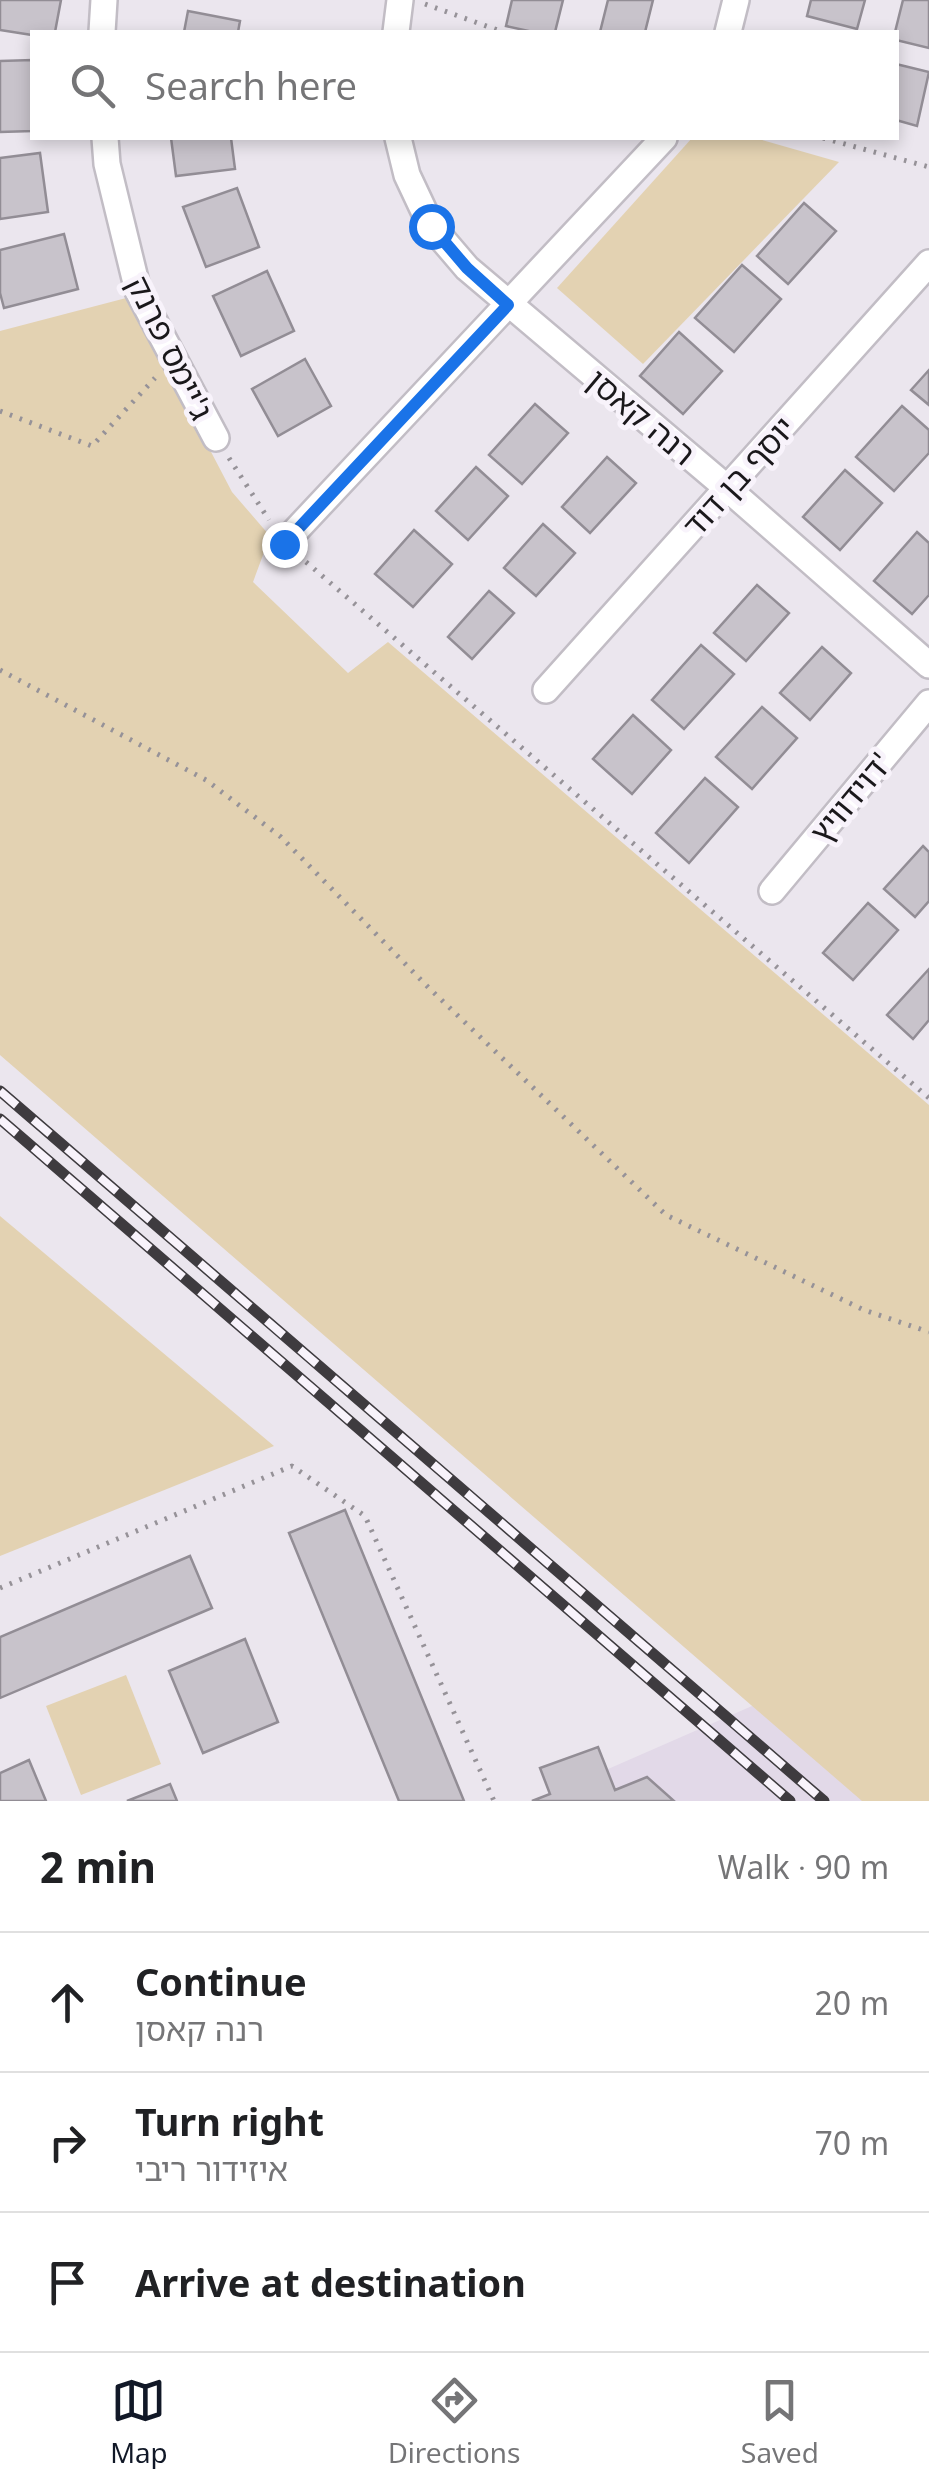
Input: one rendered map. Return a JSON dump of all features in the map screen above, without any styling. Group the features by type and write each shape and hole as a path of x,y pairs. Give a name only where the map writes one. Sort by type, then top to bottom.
{"street":[{"path":"102,30 104,0"},
{"path":"396,30 400,0"},
{"path":"728,30 736,0"},
{"name":"ג'יימס פרנק","path":"105,140 107,164 138,291 216,438"},
{"name":"רנה קאסן","path":"398,140 407,176 431,226 467,268 929,665"},
{"path":"284,544 662,140"},
{"name":"יוסף בן דוד","path":"546,690 929,263"},
{"name":"דוידוויץ'","path":"772,891 929,702"}],"path":[{"path":"413,0 498,30"},
{"path":"830,140 929,167"},
{"path":"0,411 92,446 174,358"},
{"path":"216,438 284,544 929,1098"},
{"path":"0,670 206,780 280,837 429,988 666,1215 864,1310 929,1332"},
{"path":"0,1588 292,1466 364,1516 494,1801"}],"shaded area":[{"path":"690,140 762,140 839,162 643,364 557,288"},
{"path":"130,297 232,492 270,536 253,582 348,673 388,642 929,1105 929,1801 862,1801 0,1055 0,331"},
{"path":"0,1216 274,1446 0,1556"},
{"path":"866,1656 929,1801 535,1801"},
{"path":"126,1675 161,1764 81,1795 46,1706"}],"building":[{"path":"0,0 61,0 55,30 30,30 30,35 0,30"},
{"path":"512,0 563,0 556,30 506,26"},
{"path":"608,0 653,0 646,30 600,30"},
{"path":"811,0 865,0 857,29 807,16"},
{"path":"903,0 929,0 929,48 899,41 899,30 896,30"},
{"path":"188,11 240,21 238,30 184,30"},
{"path":"30,60 30,131 0,132 0,61"},
{"path":"899,65 929,72 917,126 899,121"},
{"path":"171,140 231,140 235,169 176,176"},
{"path":"40,153 48,212 0,219 0,158"},
{"path":"237,188 259,247 206,267 183,207"},
{"path":"804,203 836,231 788,284 757,256"},
{"path":"64,234 78,289 4,308 0,250"},
{"path":"742,265 781,299 734,352 695,318"},
{"path":"267,271 294,331 241,356 213,296"},
{"path":"679,332 722,371 683,414 640,376"},
{"path":"305,359 331,406 278,436 252,389"},
{"path":"929,370 929,405 911,390"},
{"path":"535,404 568,433 522,484 489,455"},
{"path":"902,406 929,430 929,453 894,491 856,457"},
{"path":"607,457 636,483 590,533 562,507"},
{"path":"476,467 508,496 468,540 436,511"},
{"path":"845,470 882,503 840,550 803,517"},
{"path":"543,524 575,553 536,596 504,568"},
{"path":"414,530 452,564 413,607 375,574"},
{"path":"917,532 929,543 929,595 912,614 874,581"},
{"path":"757,585 789,613 746,661 714,633"},
{"path":"489,591 514,613 472,659 448,637"},
{"path":"701,645 734,674 684,729 652,700"},
{"path":"822,647 851,673 810,720 780,693"},
{"path":"762,707 797,738 752,789 716,757"},
{"path":"633,715 671,750 632,794 593,759"},
{"path":"705,778 738,807 689,863 656,833"},
{"path":"923,846 929,852 929,901 915,917 884,889"},
{"path":"868,903 898,930 853,980 823,953"},
{"path":"929,969 929,1020 913,1039 887,1015"},
{"path":"345,1510 464,1801 399,1801 289,1533"},
{"path":"190,1556 212,1608 0,1698 0,1637"},
{"path":"245,1639 278,1722 203,1753 169,1671"},
{"path":"598,1747 615,1790 647,1777 674,1801 532,1801 550,1794 540,1768"},
{"path":"29,1760 46,1801 0,1801 0,1773"},
{"path":"170,1784 177,1801 127,1801"}],"railway":[{"path":"0,1091 824,1801"},
{"path":"0,1119 790,1801"}],"route":[{"path":"284,544 508,305 467,268 431,226"}]}
